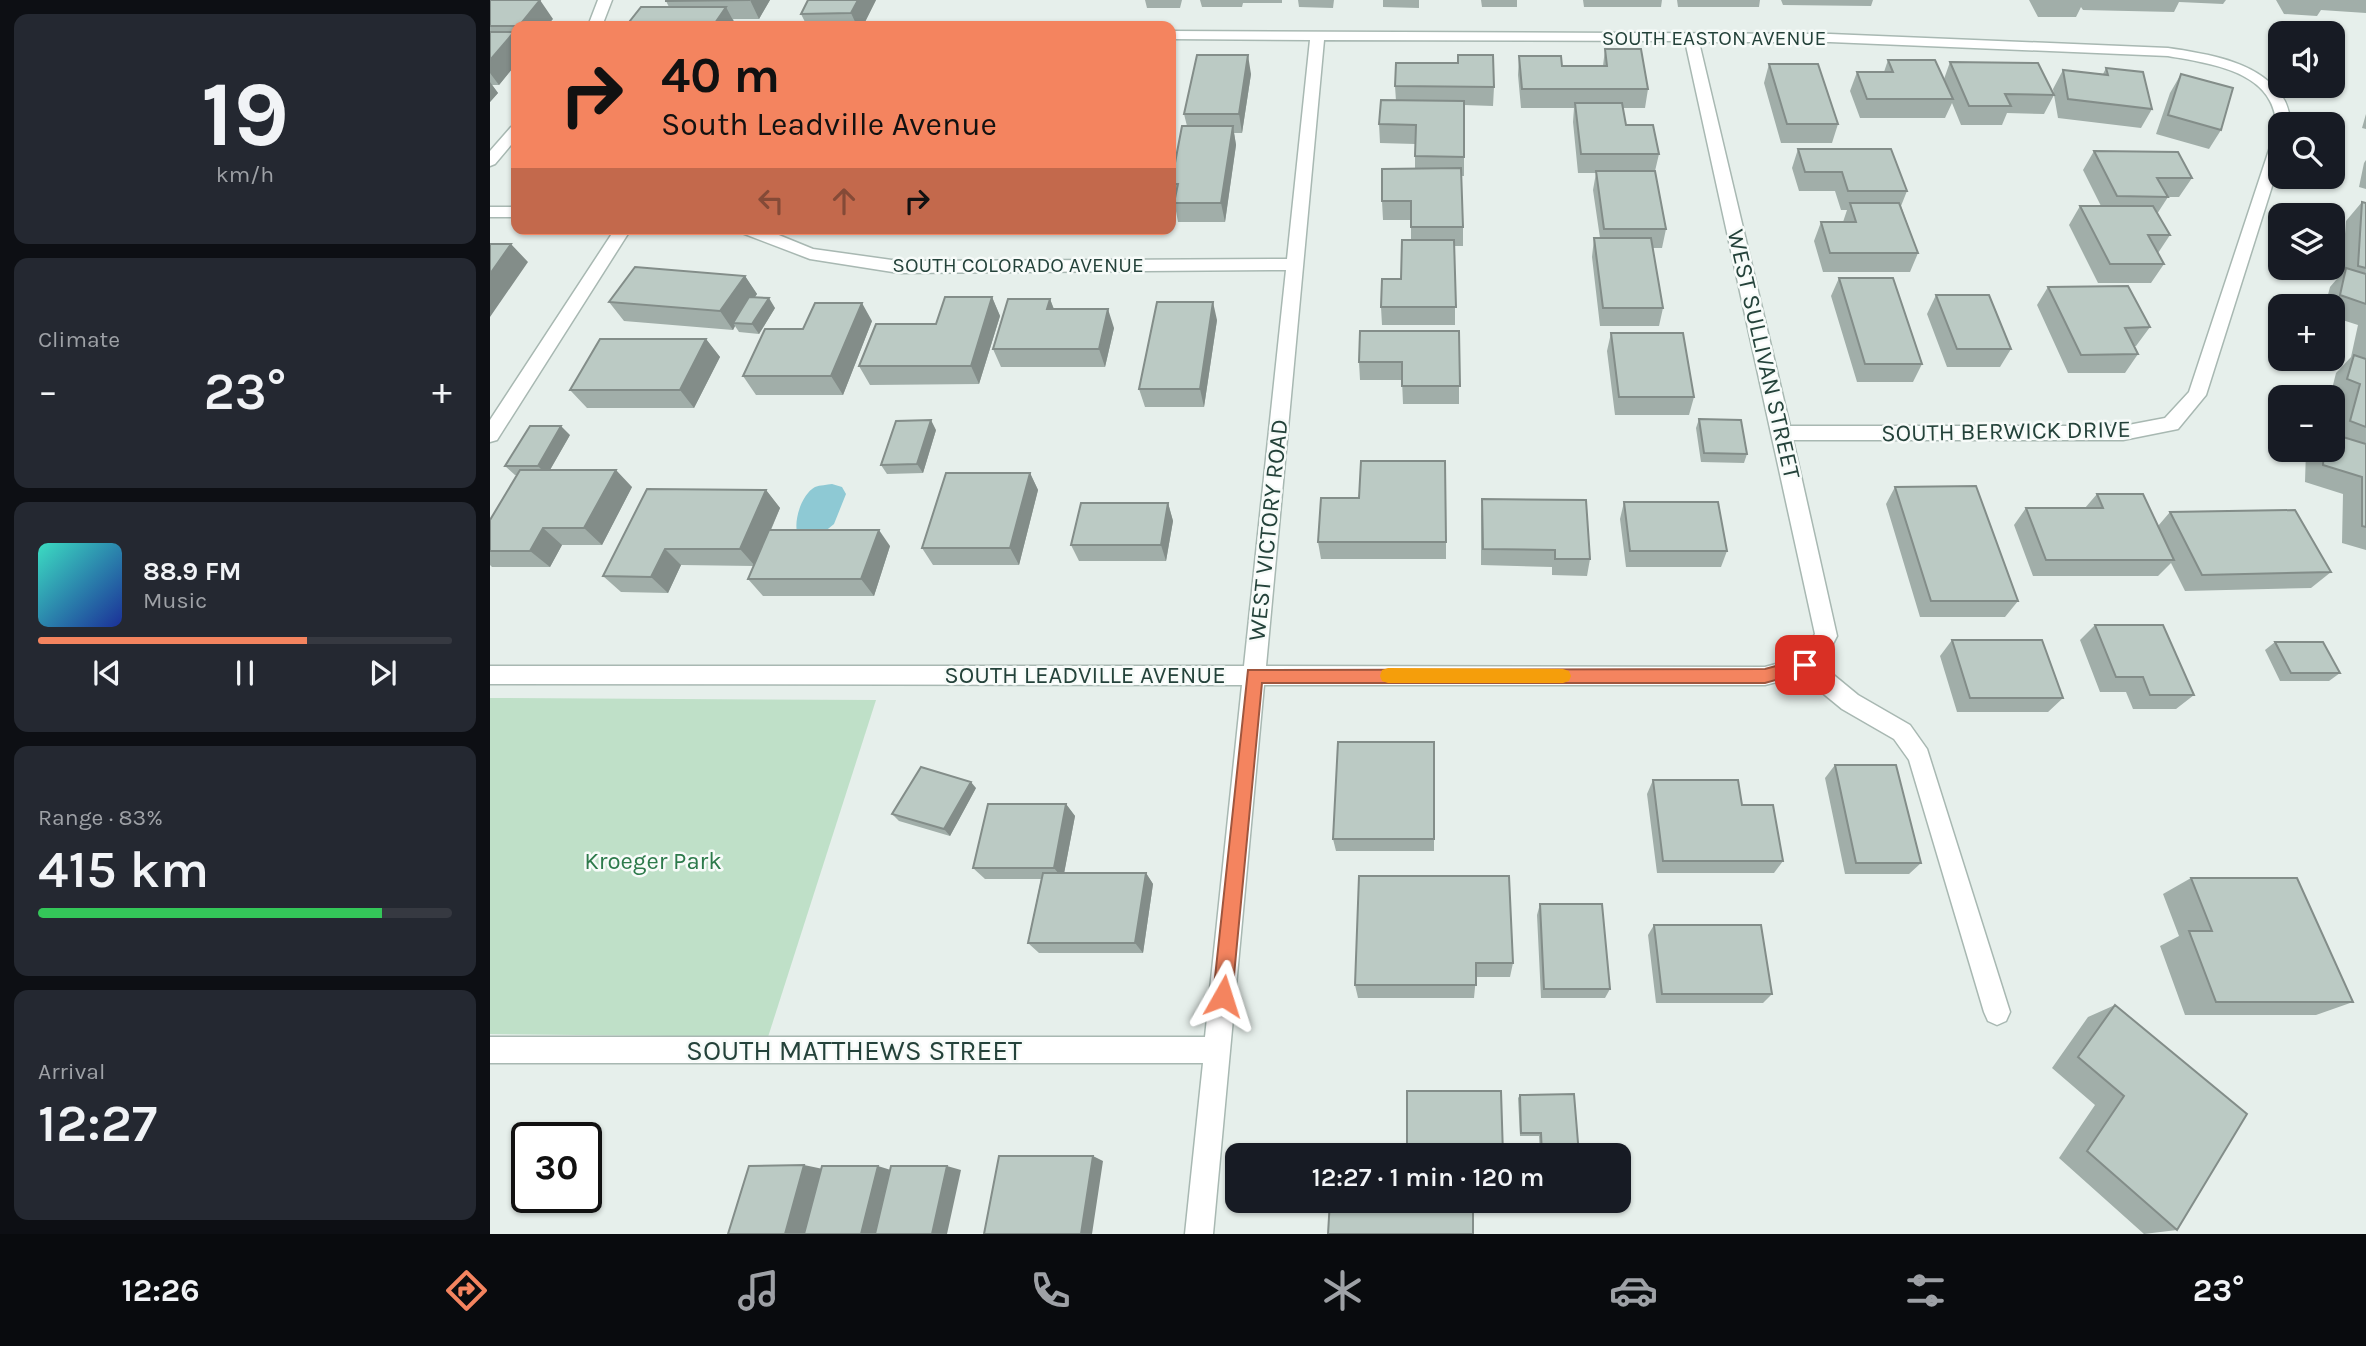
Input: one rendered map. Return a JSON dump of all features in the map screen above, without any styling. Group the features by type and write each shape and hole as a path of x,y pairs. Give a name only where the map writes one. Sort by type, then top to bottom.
{"street":[{"path":"597,21 605,0"},
{"name":"SOUTH EASTON AVENUE","path":"1176,35 1830,38 2168,51 2204,58 2252,75 2277,99 2281,112"},
{"name":"WEST VICTORY ROAD","path":"1199,1234 1317,36"},
{"name":"WEST SULLIVAN STREET","path":"1690,37 1826,636 1805,665"},
{"path":"490,161 511,136"},
{"name":"SOUTH BERWICK DRIVE","path":"1782,433 2123,433 2171,425 2197,395 2268,175"},
{"path":"490,212 511,212"},
{"path":"490,435 619,235"},
{"name":"SOUTH COLORADO AVENUE","path":"763,235 810,254 899,267 1294,264"},
{"path":"1805,665 1850,702 1902,732 1919,756 1997,1012"},
{"name":"SOUTH LEADVILLE AVENUE","path":"490,675 1765,676 1805,665"},
{"name":"SOUTH MATTHEWS STREET","path":"490,1050 1217,1050"}],"green space":[{"name":"Kroeger Park","path":"490,698 876,700 768,1037 490,1034"}],"water":[{"path":"832,484 842,487 846,494 834,524 823,533 797,532 798,514 806,495 815,487"}],"building":[{"path":"490,0 540,0 523,21 511,21 511,26 490,26"},
{"path":"666,0 750,0 666,1"},
{"path":"808,0 858,0 851,13 801,14"},
{"path":"641,7 726,7 716,21 630,21"},
{"path":"490,32 511,32 511,36 490,60"},
{"path":"1605,49 1641,49 1648,89 1522,89 1519,56 1561,56 1562,66 1607,66"},
{"path":"1197,55 1248,55 1239,114 1184,114"},
{"path":"1458,55 1493,55 1494,87 1395,86 1396,63 1458,63"},
{"path":"1888,60 1935,60 1953,99 1867,99 1857,72 1893,72"},
{"path":"1950,62 2038,63 2054,95 2005,94 2011,106 1969,106"},
{"path":"1769,64 1818,64 1838,124 1787,124"},
{"path":"2106,68 2143,72 2152,109 2068,99 2063,70 2108,75"},
{"path":"2181,74 2233,88 2221,130 2168,115"},
{"path":"1381,100 1464,101 1464,157 1415,156 1416,125 1379,124"},
{"path":"1575,103 1622,103 1626,125 1653,125 1659,154 1581,154"},
{"path":"1182,126 1233,126 1221,203 1176,203 1176,158"},
{"path":"1798,149 1891,149 1907,191 1848,191 1842,172 1805,172"},
{"path":"2094,151 2178,152 2192,178 2157,178 2168,197 2117,196"},
{"path":"1461,168 1463,227 1411,227 1411,201 1382,201 1382,169"},
{"path":"1596,171 1655,171 1666,229 1604,229"},
{"path":"2362,202 2366,203 2366,268 2358,266"},
{"path":"1850,203 1899,203 1918,253 1830,253 1821,222 1856,222"},
{"path":"2080,206 2153,206 2170,235 2148,235 2164,264 2110,264"},
{"path":"1594,238 1651,238 1663,308 1603,308"},
{"path":"1402,240 1454,240 1456,307 1381,307 1382,279 1401,279"},
{"path":"490,244 511,244 490,274"},
{"path":"635,267 745,276 720,311 609,302"},
{"path":"2346,268 2366,274 2366,304 2340,294"},
{"path":"1839,278 1893,278 1922,364 1865,364"},
{"path":"2128,286 2150,327 2125,328 2138,354 2081,355 2048,287"},
{"path":"1936,295 1989,295 2011,349 1957,349"},
{"path":"749,297 769,298 752,324 733,323"},
{"path":"945,297 992,297 971,366 859,366 876,324 936,324"},
{"path":"1008,299 1050,299 1047,309 1108,309 1099,349 993,349"},
{"path":"1157,302 1213,302 1200,389 1139,389"},
{"path":"815,303 862,303 831,376 743,376 765,329 803,329"},
{"path":"1360,331 1459,331 1460,386 1402,386 1402,362 1359,362"},
{"path":"1611,333 1683,333 1694,397 1619,397"},
{"path":"600,339 706,339 680,390 570,390"},
{"path":"2354,355 2366,359 2366,427 2350,421 2360,384 2347,379"},
{"path":"1699,419 1741,420 1747,454 1704,453"},
{"path":"931,420 917,464 881,465 896,421"},
{"path":"530,426 561,426 538,466 505,466"},
{"path":"2345,438 2366,444 2366,527 2362,526 2362,477 2323,465 2323,462 2345,462"},
{"path":"1361,461 1445,461 1446,542 1318,542 1321,498 1359,498"},
{"path":"520,470 616,470 584,528 543,528 530,551 490,551 490,520"},
{"path":"946,473 1030,473 1010,548 922,548"},
{"path":"1976,486 2018,601 1931,601 1895,487"},
{"path":"647,489 766,490 740,549 665,549 651,577 603,576"},
{"path":"2097,494 2143,494 2174,560 2046,560 2026,508 2103,508"},
{"path":"1482,499 1586,500 1590,559 1555,559 1555,550 1483,549"},
{"path":"1624,502 1718,502 1727,551 1630,551"},
{"path":"1081,503 1168,503 1161,545 1071,545"},
{"path":"2295,510 2331,572 2202,575 2170,512"},
{"path":"769,530 879,530 861,579 748,579"},
{"path":"2095,625 2163,625 2194,695 2150,695 2143,677 2116,677"},
{"path":"1952,640 2042,640 2063,698 1970,698"},
{"path":"2275,642 2323,642 2340,673 2291,673"},
{"path":"1338,742 1434,742 1434,839 1333,839"},
{"path":"1835,765 1896,765 1921,863 1856,863"},
{"path":"921,767 971,782 944,829 892,814"},
{"path":"1653,780 1738,780 1742,805 1773,805 1783,861 1663,861"},
{"path":"988,804 1066,804 1054,868 973,868"},
{"path":"1043,873 1146,873 1135,943 1028,943"},
{"path":"1359,876 1509,876 1513,963 1476,963 1476,985 1355,985"},
{"path":"2191,878 2297,878 2353,1002 2216,1002 2189,931 2212,931"},
{"path":"1540,904 1602,904 1610,989 1544,989"},
{"path":"1654,925 1761,925 1772,994 1662,994"},
{"path":"2115,1005 2247,1114 2177,1230 2087,1151 2124,1096 2078,1057"},
{"path":"1407,1091 1501,1091 1503,1143 1407,1143"},
{"path":"1574,1094 1578,1143 1541,1143 1541,1133 1521,1133 1520,1095"},
{"path":"999,1156 1093,1156 1081,1234 984,1234"},
{"path":"804,1165 785,1234 728,1234 749,1166"},
{"path":"822,1166 878,1166 861,1234 804,1234"},
{"path":"891,1166 947,1166 932,1234 875,1234"},
{"path":"1329,1213 1473,1213 1473,1234 1328,1234"}],"slow traffic":[{"path":"1388,676 1563,676"}],"route":[{"path":"1223,996 1254,676 1765,676 1805,665"}]}
